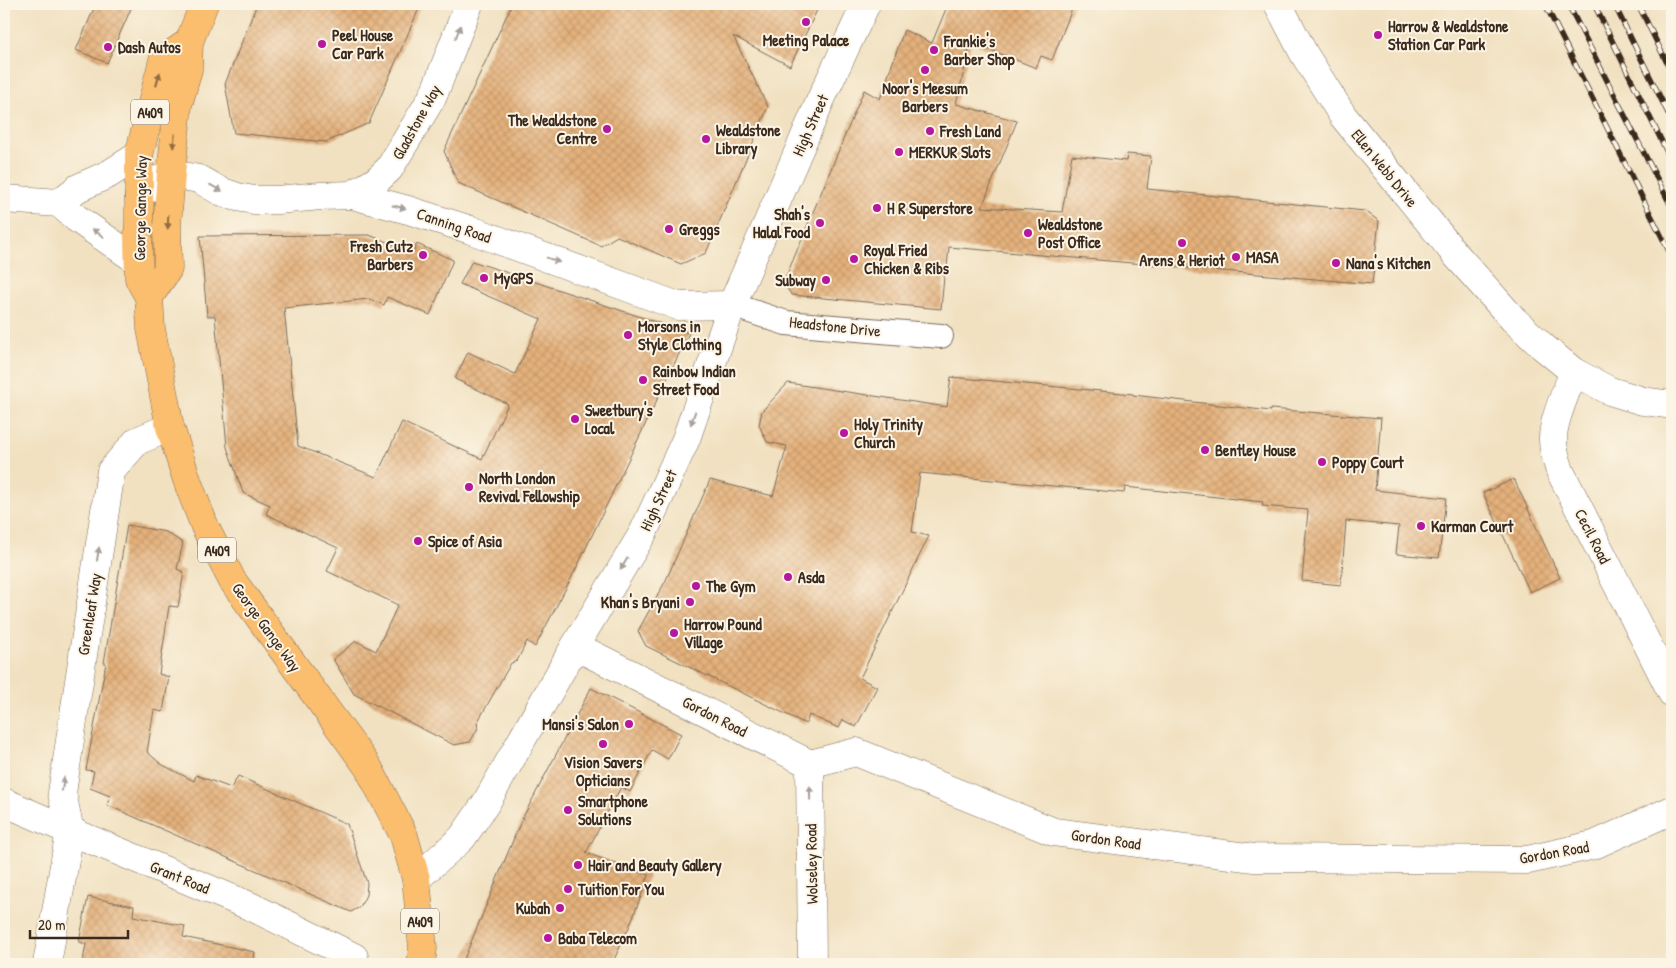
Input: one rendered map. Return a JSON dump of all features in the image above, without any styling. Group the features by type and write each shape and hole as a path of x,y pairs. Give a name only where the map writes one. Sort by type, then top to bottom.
{"main road":[{"name":"George Gange Way","path":"149,297 168,269 167,226 178,105 188,70 188,42 204,4"},
{"name":"George Gange Way","path":"188,42 164,60 139,155 139,279 149,297 151,328 170,427 188,483 205,527 232,580 368,767 404,836 416,879"},
{"name":"A409","path":"416,879 423,948 421,964"}],"street":[{"name":"Gladstone Way","path":"352,195 376,181 389,169 433,96 469,4"},
{"name":"High Street","path":"416,879 462,838 486,803 575,646 643,533 686,439 732,305 821,99 866,4"},
{"name":"Ellen Webb Drive","path":"1278,4 1304,54 1343,116 1456,255 1513,319 1574,372"},
{"path":"59,204 78,188 109,174 139,155"},
{"name":"Canning Road","path":"171,174 199,179 220,191 236,197 254,200 352,195 471,230 678,306 732,305"},
{"path":"139,196 155,181 171,174"},
{"path":"4,200 59,204 138,261"},
{"name":"Headstone Drive","path":"732,305 786,323 941,336"},
{"path":"1574,372 1610,391 1643,401 1672,405"},
{"name":"Cecil Road","path":"1574,372 1560,409 1553,439 1558,463 1573,497 1672,693"},
{"name":"Greenleaf Way","path":"70,831 62,793 110,471 137,441 170,427"},
{"name":"Gordon Road","path":"575,646 810,764 856,752 1054,832 1254,858 1528,860 1594,846 1672,810"},
{"name":"Wolseley Road","path":"810,764 812,964"},
{"name":"Grant Road","path":"4,802 252,906 354,957"},
{"path":"47,964 70,831"}],"building":[{"path":"96,4 133,4 107,63 76,50"},
{"name":"Peel House Car Park","path":"257,4 421,4 369,123 326,142 234,133 225,84"},
{"name":"The Wealdstone Centre","path":"512,4 820,4 790,66 733,36 768,107 706,253 681,264 617,236 601,246 458,183 444,151"},
{"path":"948,4 1074,4 1052,60 1041,56 1036,68 971,42 956,104 1017,121 982,207 1062,212 1072,155 1126,161 1127,154 1151,156 1147,189 1365,211 1379,221 1372,284 949,247 947,267 945,266 941,309 792,295 783,284 864,90 880,99 904,30 932,43"},
{"path":"369,235 413,252 417,244 453,260 430,315 387,297 384,305 369,299 284,308 298,446 376,477 402,422 482,459 508,404 455,379 468,352 515,374 541,319 460,284 472,261 689,333 575,571 535,647 527,641 517,661 511,663 477,723 478,728 470,742 454,745 354,694 333,659 356,641 376,651 398,605 327,571 338,548 266,514 270,505 243,493 227,447 215,316 207,316 200,236"},
{"path":"951,377 1133,394 1271,411 1271,409 1381,418 1375,490 1446,498 1439,558 1396,554 1399,526 1346,521 1341,585 1302,581 1308,510 1262,506 1263,502 1125,487 1124,493 920,473 912,532 929,536 860,678 877,687 856,727 843,720 839,728 809,715 806,724 646,646 638,631 666,580 710,480 773,496 787,446 767,442 759,425 762,411 788,383 947,407"},
{"path":"1514,479 1560,578 1530,592 1483,493"},
{"path":"127,525 166,532 183,543 177,569 184,572 178,607 169,606 159,674 169,677 163,712 154,710 147,752 161,764 194,781 196,775 231,788 238,776 347,824 367,883 366,895 360,907 351,912 107,805 110,796 90,788 94,771 86,770 106,663 104,663"},
{"path":"591,688 681,734 668,759 652,750 630,792 621,787 586,853 649,875 630,925 612,964 462,964 521,821"},
{"path":"88,897 134,906 133,916 185,926 183,937 255,952 253,964 99,964 83,961 86,944 79,942"}],"railway":[{"path":"1545,4 1672,257"},
{"path":"1568,4 1672,208"},
{"path":"1594,4 1672,162"},
{"path":"1614,4 1672,121"},
{"path":"1638,4 1672,73"}],"place":[{"name":"Meeting Palace","path":"806,22"},
{"name":"Harrow & Wealdstone Station Car Park","path":"1378,35"},
{"name":"Peel House Car Park","path":"322,44"},
{"name":"Dash Autos","path":"108,47"},
{"name":"Frankie's Barber Shop","path":"934,50"},
{"name":"Noor's Meesum Barbers","path":"925,70"},
{"name":"The Wealdstone Centre","path":"607,129"},
{"name":"Fresh Land","path":"930,131"},
{"name":"Wealdstone Library","path":"706,139"},
{"name":"MERKUR Slots","path":"899,152"},
{"name":"H R Superstore","path":"877,208"},
{"name":"Shah's Halal Food","path":"820,223"},
{"name":"Greggs","path":"669,229"},
{"name":"Wealdstone Post Office","path":"1028,233"},
{"name":"Arens & Heriot","path":"1182,243"},
{"name":"Fresh Cutz Barbers","path":"423,255"},
{"name":"MASA","path":"1236,257"},
{"name":"Royal Fried Chicken & Ribs","path":"854,259"},
{"name":"Nana's Kitchen","path":"1336,263"},
{"name":"MyGPS","path":"484,278"},
{"name":"Subway","path":"826,280"},
{"name":"Morsons in Style Clothing","path":"628,335"},
{"name":"Rainbow Indian Street Food","path":"643,380"},
{"name":"Sweetbury's Local","path":"575,419"},
{"name":"Holy Trinity Church","path":"844,433"},
{"name":"Bentley House","path":"1205,450"},
{"name":"Poppy Court","path":"1322,462"},
{"name":"North London Revival Fellowship","path":"469,487"},
{"name":"Karman Court","path":"1421,526"},
{"name":"Spice of Asia","path":"418,541"},
{"name":"Asda","path":"788,577"},
{"name":"The Gym","path":"696,586"},
{"name":"Khan's Bryani","path":"690,602"},
{"name":"Harrow Pound Village","path":"674,633"},
{"name":"Mansi's Salon","path":"629,724"},
{"name":"Vision Savers Opticians","path":"603,744"},
{"name":"Smartphone Solutions","path":"568,810"},
{"name":"Hair and Beauty Gallery","path":"578,865"},
{"name":"Tuition For You","path":"568,889"},
{"name":"Kubah","path":"560,908"},
{"name":"Baba Telecom","path":"548,938"}]}
